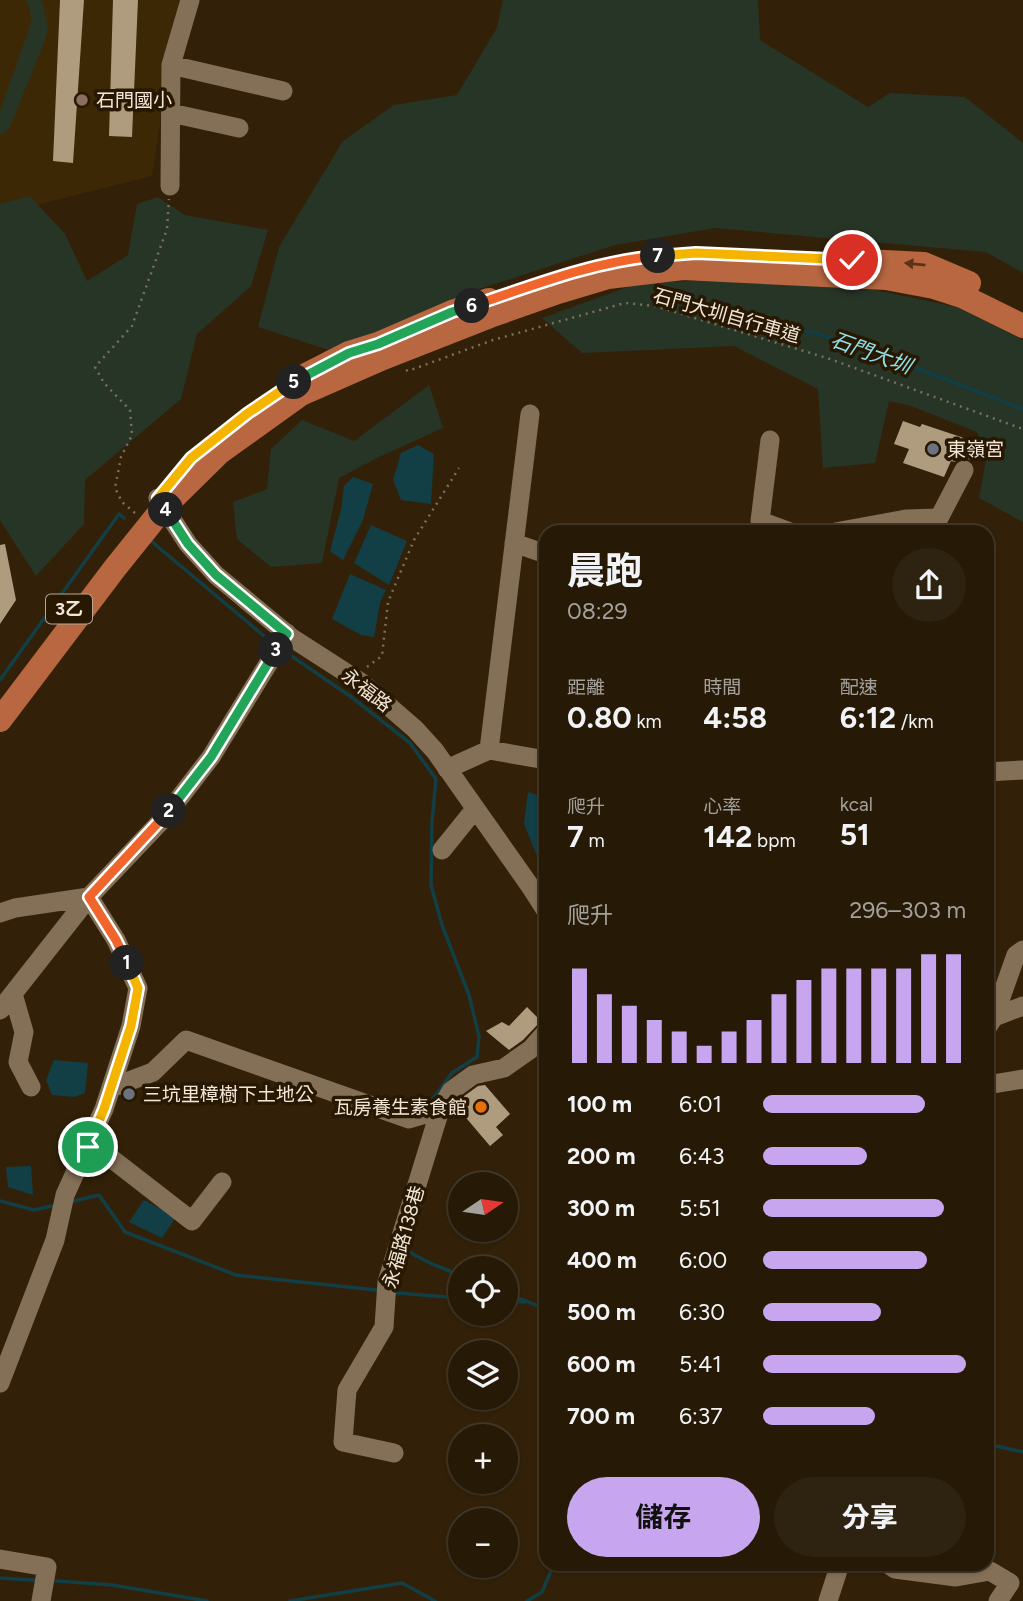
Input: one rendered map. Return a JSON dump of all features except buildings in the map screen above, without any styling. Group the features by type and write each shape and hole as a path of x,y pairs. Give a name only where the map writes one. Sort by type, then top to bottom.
{"main road":[{"name":"3乙","path":"0,720 115,568 191,458 287,385 349,353 465,308 557,278 634,258 696,253 924,264 1023,309"},
{"name":"3乙","path":"0,702 123,536 140,518 220,452 301,394 500,312 608,277 683,268 887,278 934,287 962,296 1023,326"}],"street":[{"path":"170,186 171,65 190,0"},
{"path":"171,65 283,90"},
{"path":"171,113 239,128"},
{"path":"489,750 530,414"},
{"path":"770,440 760,521 771,525"},
{"path":"873,525 906,519 939,518 964,470"},
{"name":"永福路","path":"161,502 188,544 216,575 287,634 362,683 415,729 435,751 539,900"},
{"path":"514,543 539,552"},
{"path":"0,1010 89,897 163,818 211,757 287,634"},
{"path":"447,769 489,750 539,759"},
{"path":"994,772 1023,770"},
{"path":"442,850 475,809"},
{"path":"0,913 15,908 89,897"},
{"path":"0,1383 55,1240 65,1195 104,1109 131,1026 138,988 116,940 89,897"},
{"path":"994,1012 1016,956 1023,950"},
{"path":"13,994 23,1032 18,1062 31,1087"},
{"path":"994,1020 1023,1006"},
{"path":"111,1088 153,1072 186,1040 409,1119 440,1110"},
{"name":"永福路138巷","path":"394,1453 343,1442 347,1390 384,1327 387,1282 440,1110 451,1091 473,1075 504,1068 539,1040"},
{"path":"994,1083 1023,1079"},
{"path":"88,1147 112,1159 192,1220 222,1182"},
{"path":"0,1559 47,1567 41,1601"},
{"path":"828,1601 838,1571"},
{"path":"910,1571 956,1577 990,1571 1010,1583 998,1601"}],"path":[{"path":"140,518 122,502 115,488 121,457 132,435 130,410 104,383 95,367 132,326 167,229 170,186"},
{"name":"石門大圳自行車道","path":"383,358 408,371 493,340 625,303 655,306 827,358 1023,429"},
{"path":"353,677 382,656 388,601 414,540 459,468"}],"shaded area":[{"name":"石門國小","path":"0,0 183,0 175,25 152,176 0,214"}],"green space":[{"path":"25,0 41,0 48,28 9,129 0,135 0,111 31,23 30,8"},
{"path":"503,0 758,0 760,40 868,107 890,93 965,97 1023,143 1023,273 986,252 715,228 615,245 470,292 332,351 258,327 279,247 343,141 394,105 457,95 497,28"},
{"path":"30,196 65,234 87,281 128,255 137,204 158,197 185,215 268,230 251,286 197,334 181,399 85,480 84,524 36,576 0,520 0,204"},
{"path":"708,280 842,283 957,307 1023,340 1023,522 979,498 987,455 977,432 911,406 889,401 875,463 823,468 818,389 734,346 582,353 542,318 636,284"},
{"path":"429,385 443,428 339,478 322,563 271,567 237,539 233,502 267,489 271,449 302,420 354,441"}],"water":[{"path":"418,445 434,454 431,504 401,500 393,480 401,453"},
{"path":"353,477 373,484 363,520 343,560 330,551 341,510 344,486"},
{"path":"371,525 407,541 389,585 354,563"},
{"path":"350,574 386,590 380,603 374,637 361,635 332,619"},
{"path":"528,792 539,796 539,861 524,824"},
{"path":"54,1060 88,1063 85,1093 74,1097 52,1095 46,1080"},
{"path":"31,1166 33,1195 8,1187 6,1167"},
{"path":"144,1200 176,1217 162,1238 129,1222"}],"waterway":[{"name":"石門大圳","path":"715,310 819,334 1023,409"},
{"path":"0,680 119,514 124,518"},
{"path":"151,541 270,641"},
{"path":"287,653 350,696 410,743 436,779 431,885 442,925 469,995 479,1036 477,1057 452,1073 429,1104"},
{"path":"74,1201 99,1195 125,1232 236,1275 376,1290"},
{"path":"0,1201 34,1210 52,1206"},
{"path":"407,1246 407,1251 448,1270"},
{"path":"397,1293 448,1297"},
{"path":"518,1298 539,1306"},
{"path":"518,1302 525,1302"},
{"path":"994,1446 1023,1452"},
{"path":"527,1601 542,1592 551,1571"},
{"path":"0,1578 34,1580"},
{"path":"56,1581 112,1585 207,1601"},
{"path":"290,1601 402,1583 435,1601"}],"place":[{"name":"石門國小","path":"82,100"},
{"name":"東嶺宮","path":"933,449"},
{"name":"三坑里樟樹下土地公","path":"129,1094"},
{"name":"瓦房養生素食館","path":"481,1107"}],"route":[{"path":"88,1147 104,1109 131,1026 138,988 116,940 89,897 163,818 211,757 287,634 216,575 188,544 158,498 191,458 287,385 349,353 378,344 452,312 557,278 634,258 696,253 852,260"}]}
